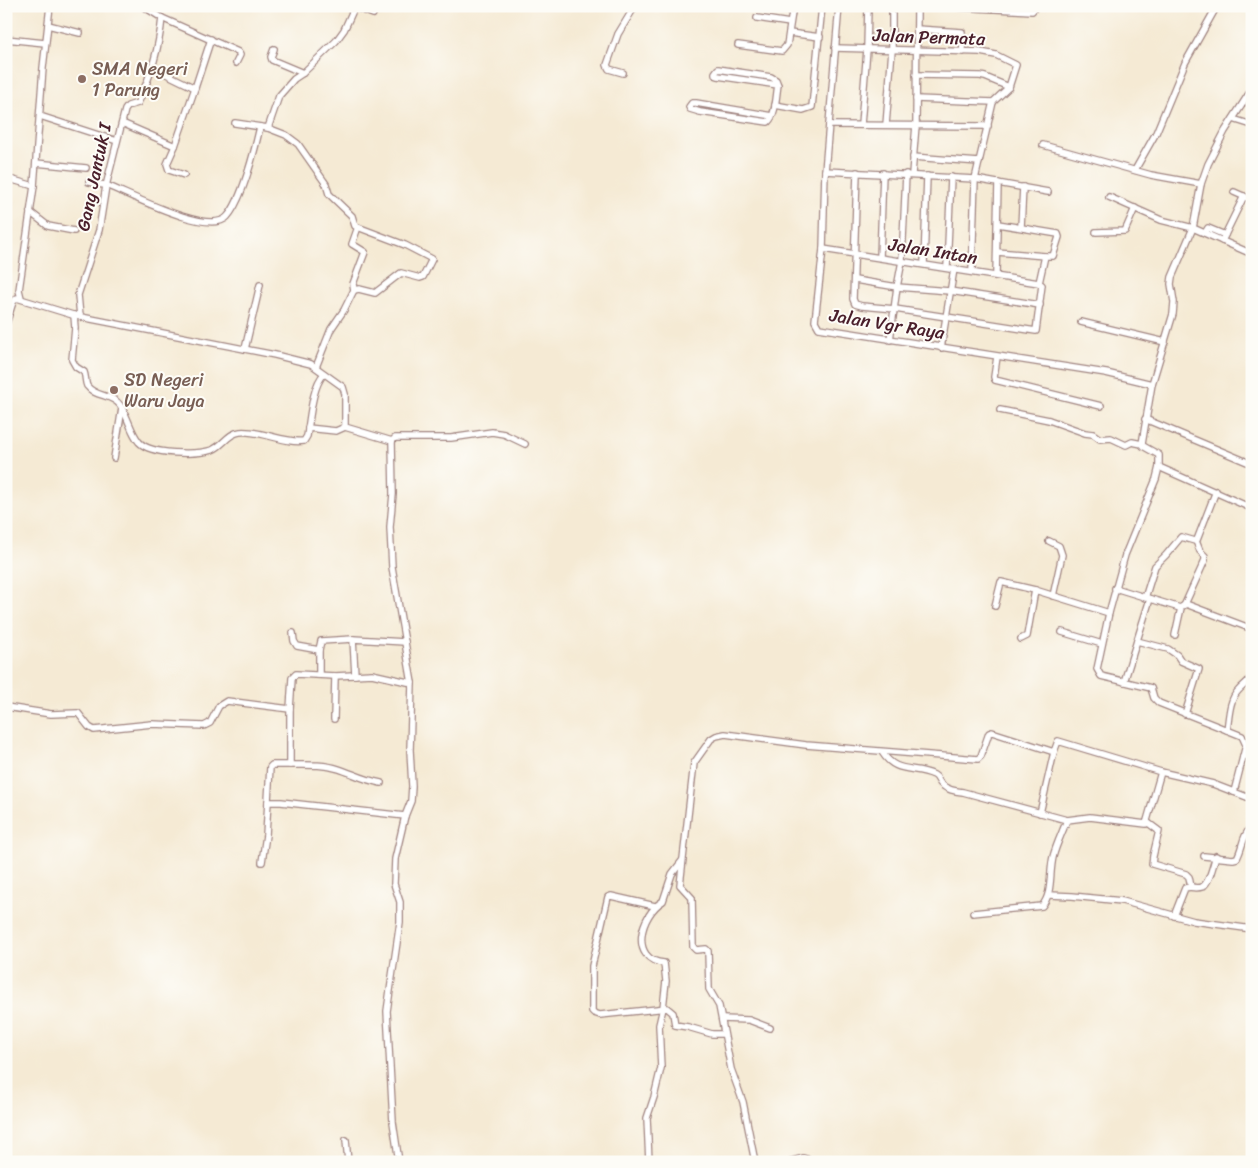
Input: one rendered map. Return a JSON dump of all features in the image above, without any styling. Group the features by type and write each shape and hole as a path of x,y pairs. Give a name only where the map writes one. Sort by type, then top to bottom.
{"street":[{"path":"20,298 19,290 34,186 50,6"},
{"path":"143,6 162,18 239,52 236,63"},
{"path":"268,128 279,96 294,79 303,73 336,41 344,30 355,6 373,14"},
{"path":"623,73 610,69 607,66 618,34 635,6"},
{"path":"738,45 782,51 787,45 793,6"},
{"path":"775,105 804,110 812,107 822,6"},
{"name":"Jalan Vgr Raya","path":"838,6 825,171 823,249 816,325 819,328 890,340 1106,373 1152,384"},
{"path":"861,125 867,49 868,6"},
{"path":"886,125 892,50 892,6"},
{"path":"890,340 902,261 909,174 913,157 916,125 917,6"},
{"path":"936,6 1008,7 1032,11 1036,6"},
{"path":"1135,170 1156,133 1185,63 1217,6"},
{"name":"Gang Jantuk I","path":"122,408 116,400 89,388 85,381 84,372 72,360 78,295 99,230 106,186 126,108 138,103 158,46 162,18"},
{"path":"756,18 790,23"},
{"path":"48,25 80,33"},
{"path":"917,29 962,32 964,52"},
{"path":"789,33 820,37"},
{"path":"6,39 46,42"},
{"path":"184,175 171,171 167,166 167,161 175,146 211,39"},
{"name":"Jalan Permata","path":"835,48 980,52 996,55 1014,64 1016,67 1009,88"},
{"path":"274,49 272,60 303,73"},
{"path":"152,67 194,88"},
{"path":"772,116 696,103 692,103 689,107 693,110 765,123 770,120 772,116 775,105 778,85 776,80 771,77 718,70 715,72 715,75 718,76 778,85"},
{"path":"916,75 980,76 1009,88 993,102 975,179 972,272"},
{"path":"1142,444 1152,384 1174,308 1172,277 1186,249 1193,228 1201,184 1212,155 1252,89"},
{"path":"916,99 993,102"},
{"path":"40,116 117,141"},
{"path":"1233,119 1252,125"},
{"path":"122,123 175,146"},
{"path":"235,123 268,128 286,135 298,144 325,182 328,194 348,210 352,216 354,226 405,244 433,261 420,278 400,273 375,293 359,289 354,290"},
{"path":"829,125 988,126"},
{"path":"89,182 106,186 158,209 188,218 213,222 223,220 230,212 241,190 260,127"},
{"path":"1043,144 1135,170 1183,182 1201,184"},
{"path":"913,157 979,162"},
{"path":"36,163 86,168"},
{"path":"825,171 975,179 1048,192"},
{"path":"857,172 853,299 855,304 1036,331 1042,285 1039,283 1045,256"},
{"path":"880,258 883,173"},
{"path":"924,264 928,176"},
{"path":"941,348 950,291 951,177"},
{"path":"6,178 34,186"},
{"path":"996,276 998,183"},
{"path":"1021,227 1023,187"},
{"path":"1234,192 1252,200"},
{"path":"1223,238 1244,196"},
{"path":"1110,197 1162,220 1223,238 1252,254"},
{"path":"1096,232 1125,231 1135,208"},
{"path":"30,212 48,226 74,231"},
{"path":"997,252 1053,256 1060,235 998,224"},
{"path":"316,367 331,329 344,310 354,290 353,284 365,252 352,244 358,227"},
{"name":"Jalan Intan","path":"823,249 1039,283"},
{"path":"855,280 897,287 950,291 1040,306"},
{"path":"245,349 260,285"},
{"path":"6,324 14,301 20,298 77,316 293,359 316,367 340,384 345,391 345,427"},
{"path":"1081,322 1165,342"},
{"path":"997,357 995,380 1101,406"},
{"path":"122,408 140,443 153,451 199,452 218,447 233,433 242,432 261,433 302,442 306,439 314,399 320,378 324,374"},
{"path":"114,458 122,408"},
{"path":"1000,410 1049,420 1093,434 1100,439 1111,438 1126,444 1132,442 1142,444 1159,455 1156,479 1125,555 1115,588 1097,672 1101,676 1151,688 1154,692 1154,698 1159,704 1242,736 1246,745 1234,792"},
{"path":"1145,419 1252,464"},
{"path":"308,428 336,431 345,427 392,441 395,438 459,438 492,432 504,434 525,444"},
{"path":"392,441 393,494 390,528 392,567 412,683 410,736 412,786 395,860 394,884 400,902 400,922 387,1011 393,1122 399,1162"},
{"path":"1159,466 1251,508"},
{"path":"1175,635 1183,606 1205,560 1205,556 1200,551 1196,541 1216,492"},
{"path":"1124,682 1137,641 1154,566 1181,537 1196,541"},
{"path":"1049,541 1059,546 1062,555 1053,596"},
{"path":"995,606 1001,582 1109,612"},
{"path":"1115,588 1183,606 1252,629"},
{"path":"1021,639 1028,636 1035,590"},
{"path":"1062,632 1102,644"},
{"path":"293,633 297,646 319,650"},
{"path":"319,675 321,640 353,639 405,642"},
{"path":"353,639 355,675"},
{"path":"1137,641 1168,649 1177,655 1181,661 1199,669 1186,714"},
{"path":"290,765 292,678 296,674 335,676 378,674 412,683"},
{"path":"334,719 335,676"},
{"path":"1227,730 1234,697 1248,683 1252,676"},
{"path":"6,707 51,714 78,713 89,727 98,730 152,724 204,726 210,724 219,706 227,701 290,709"},
{"path":"755,1162 743,1102 731,1069 719,1006 708,986 708,951 706,949 695,949 692,946 692,898 680,885 694,763 706,745 716,736 725,734 777,742 978,759 981,756 990,732 1054,752"},
{"path":"1040,813 1058,741 1161,772 1213,784 1252,799"},
{"path":"882,752 891,764 931,774 938,778 940,783 953,791 1067,820 1090,817 1142,825 1147,822 1161,772"},
{"path":"1243,756 1252,756"},
{"path":"262,862 266,835 270,767 272,765 326,766 368,781 381,783"},
{"path":"268,802 405,816"},
{"path":"972,913 1038,907 1047,900 1053,857 1067,820"},
{"path":"1147,822 1159,831 1152,856 1152,864 1186,874 1189,877 1191,887"},
{"path":"1204,856 1237,858 1243,839 1252,826"},
{"path":"1174,916 1184,890 1187,887 1202,887 1206,883 1216,856"},
{"path":"649,1162 647,1118 661,1068 659,1025 666,981 664,963 655,963 648,958 641,940 644,922 655,906 663,902 672,874 683,860"},
{"path":"1049,895 1122,901 1174,916 1252,929"},
{"path":"655,906 611,896 608,897 592,966 592,1011 594,1014 600,1015 663,1008 670,1009 676,1026 688,1027 712,1034 724,1034"},
{"path":"722,1019 749,1020 770,1028"},
{"path":"346,1140 348,1162"},
{"path":"788,1162 803,1158 817,1162"}],"place":[{"name":"SMA Negeri 1 Parung","path":"82,79"},
{"name":"SD Negeri Waru Jaya","path":"114,390"}]}
